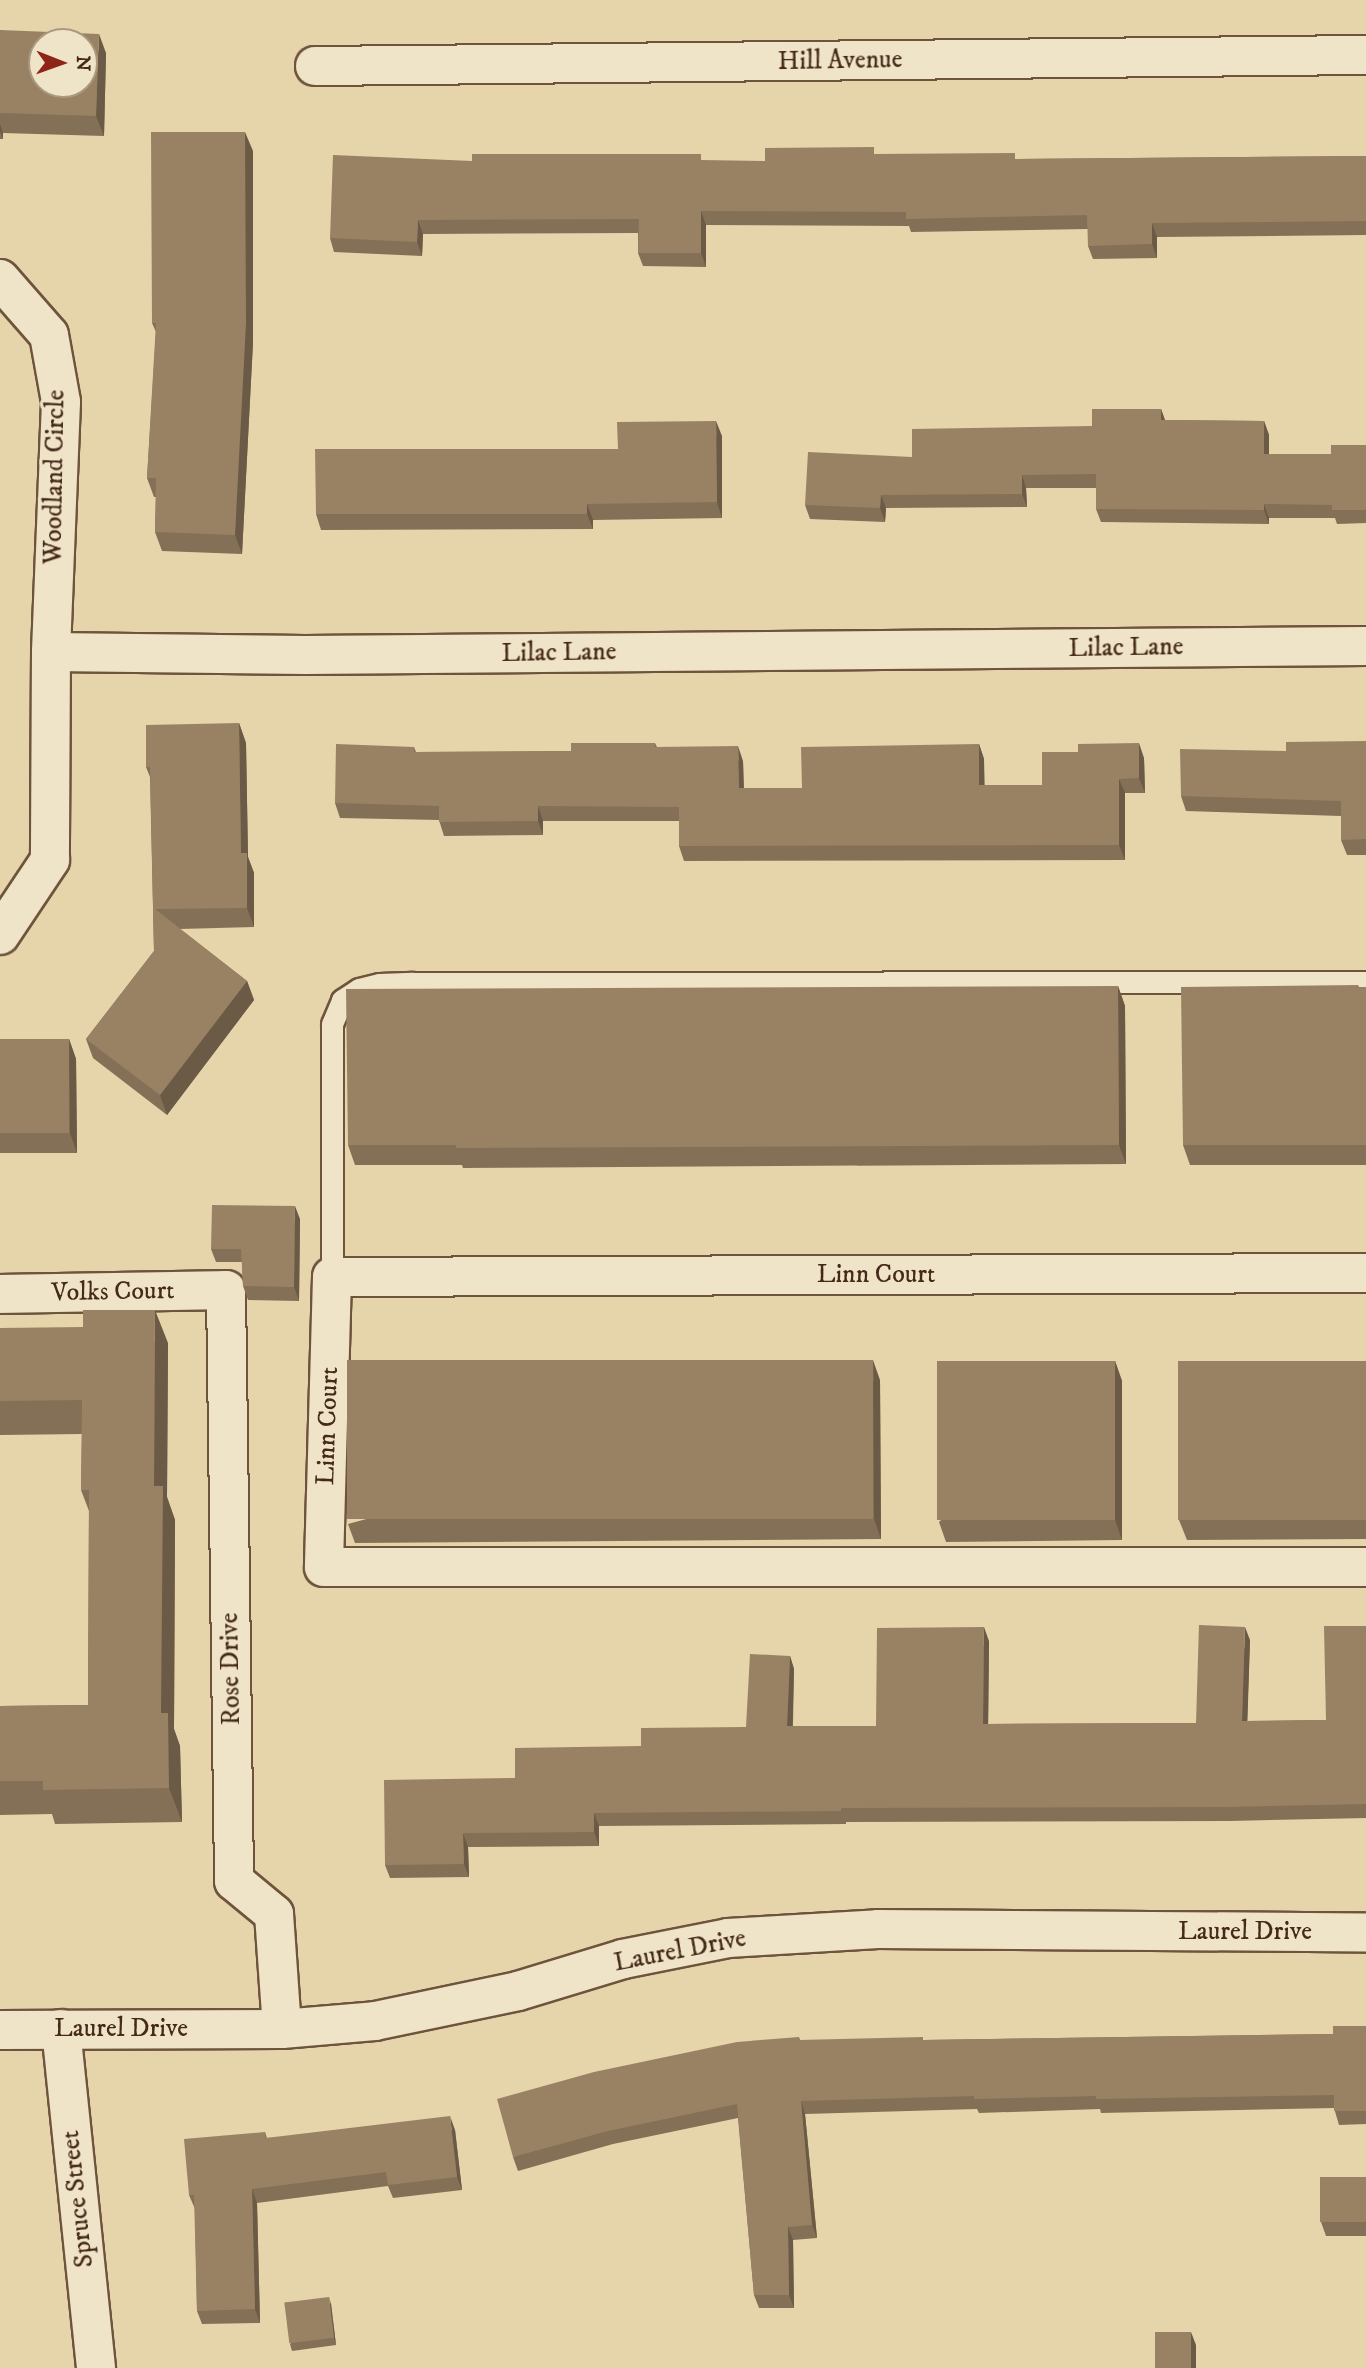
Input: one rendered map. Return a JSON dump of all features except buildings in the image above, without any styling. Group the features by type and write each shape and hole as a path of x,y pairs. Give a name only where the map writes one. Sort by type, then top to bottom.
{"street":[{"name":"Hill Avenue","path":"315,66 1366,55"},
{"name":"Woodland Circle","path":"0,279 49,335 61,402 51,652"},
{"name":"Lilac Lane","path":"51,652 319,655 1366,646"},
{"path":"0,935 50,860 51,652"},
{"name":"Linn Court","path":"1366,1273 332,1277 324,1567 1366,1567"},
{"name":"Volks Court","path":"0,1294 226,1290"},
{"name":"Rose Drive","path":"226,1290 234,1881 274,1914 282,2029"},
{"name":"Laurel Drive","path":"0,2030 282,2029 388,2018 518,1991 623,1959 728,1938 878,1929 1366,1932"},
{"name":"Spruce Street","path":"61,2029 96,2368"}],"lane":[{"path":"332,1277 332,1024 342,1000 359,989 379,984 427,983 1366,982"}]}
